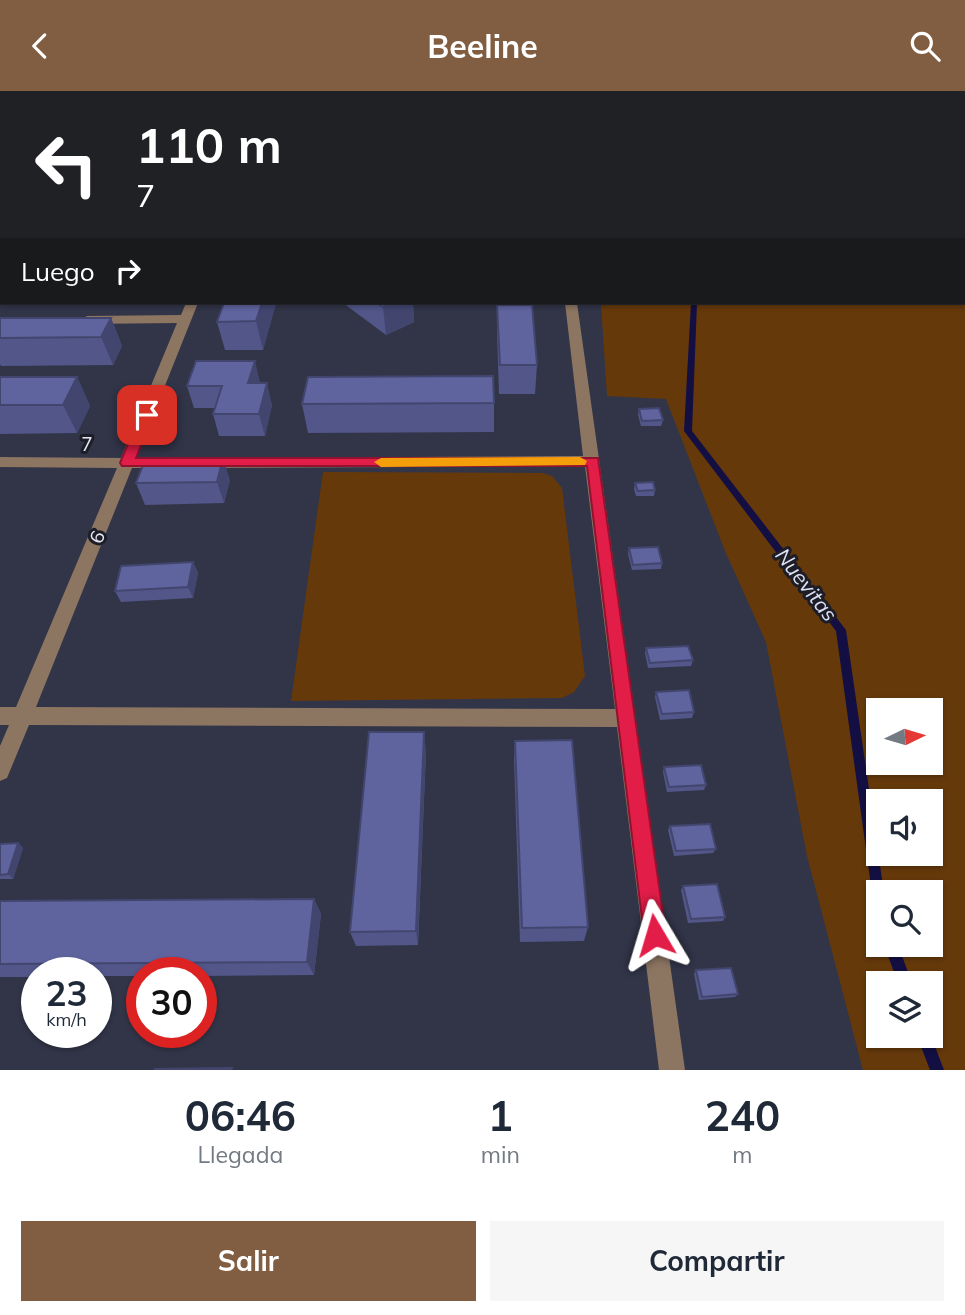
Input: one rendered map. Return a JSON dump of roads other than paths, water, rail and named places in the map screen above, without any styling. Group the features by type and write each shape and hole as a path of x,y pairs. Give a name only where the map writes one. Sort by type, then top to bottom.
{"street":[{"name":"6","path":"0,771 191,305"},
{"path":"571,305 672,1070"},
{"path":"66,320 185,319"},
{"name":"7","path":"0,463 593,461"},
{"path":"0,716 627,718"}],"waterway":[{"name":"Nuevitas","path":"694,305 688,431 841,630 876,880"},
{"name":"Nuevitas","path":"895,957 901,971"},
{"name":"Nuevitas","path":"929,1048 937,1070"}]}
